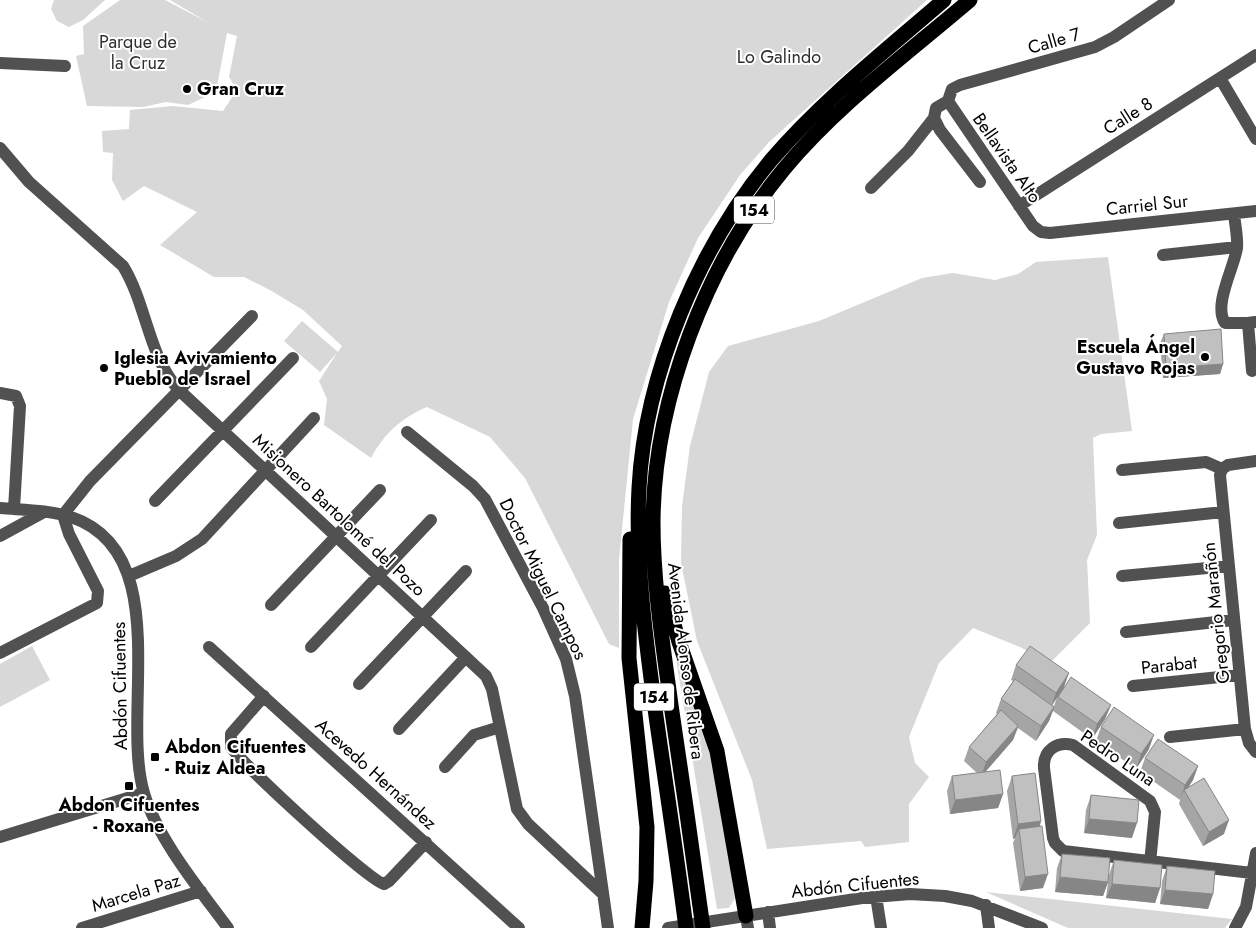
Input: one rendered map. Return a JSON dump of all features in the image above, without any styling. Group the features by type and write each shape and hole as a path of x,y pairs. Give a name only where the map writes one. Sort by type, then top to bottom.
{"highway":[{"name":"Avenida Alonso de Ribera","path":"686,928 645,632 639,556 639,485 651,406 670,343 701,270 734,212 771,160 845,86 944,0"},
{"name":"Avenida Alonso de Ribera","path":"704,928 663,643 654,548 654,493 668,406 691,332 723,261 751,214 799,152 865,90 970,0"},
{"path":"639,485 634,510 629,559 629,636 632,688 643,773 647,827 646,881 642,928"},
{"path":"654,548 679,642 718,751 747,922"}],"street":[{"name":"Calle 7","path":"870,188 908,151 934,118 936,108 948,101 952,89 960,85 1095,47 1114,37 1169,0"},
{"name":"Calle 8","path":"1019,206 1256,55"},
{"path":"0,63 65,66"},
{"path":"1220,78 1256,139"},
{"name":"Bellavista Alto","path":"948,101 1033,226 1041,232"},
{"path":"934,118 940,130 980,182"},
{"name":"Misionero Bartolomé del Pozo","path":"0,148 28,182 123,266 131,282 160,360 179,390 466,657 490,682 514,800 522,817 603,894"},
{"name":"Carriel Sur","path":"1041,232 1050,233 1256,211"},
{"path":"1234,214 1237,247 1221,305 1225,323 1252,322 1252,370"},
{"path":"1163,255 1237,247"},
{"path":"0,653 94,606 98,600 98,592 69,534 63,515 90,481 252,316"},
{"path":"155,501 292,358"},
{"path":"0,393 13,394 18,399 20,406 14,509"},
{"path":"129,576 176,556 202,539 314,418"},
{"name":"Doctor Miguel Campos","path":"407,432 473,486 485,499 523,569 561,648 575,696 603,894"},
{"path":"1122,470 1206,462 1222,469 1228,465 1256,462"},
{"name":"Gregorio Marañón","path":"1222,469 1220,475 1223,512 1245,729 1249,743 1256,752"},
{"path":"271,605 380,490"},
{"name":"Abdón Cifuentes","path":"0,508 63,515 90,526 116,549 129,576 136,614 138,750 144,793 163,835 228,928"},
{"path":"0,536 44,512"},
{"path":"1119,523 1223,512"},
{"path":"311,647 431,520"},
{"path":"1122,576 1228,566"},
{"path":"359,684 466,571"},
{"path":"1126,632 1234,620"},
{"name":"Acevedo Hernández","path":"210,647 519,928"},
{"path":"399,729 466,657"},
{"name":"Parabat","path":"1133,686 1239,675"},
{"path":"264,696 231,734 231,747 342,854 372,878 384,884 426,842"},
{"path":"445,767 474,734 500,727"},
{"path":"1170,737 1245,729"},
{"name":"Pedro Luna","path":"1150,863 1154,812 1150,801 1073,745 1058,745 1050,750 1044,759 1044,768 1054,838 1059,848 1068,853 1150,863 1252,874"},
{"path":"0,837 144,793"},
{"path":"1235,928 1246,907 1256,853"},
{"name":"Marcela Paz","path":"82,928 201,891"},
{"path":"603,894 608,928"},
{"name":"Abdón Cifuentes","path":"668,928 747,922 768,912 876,896 927,894 958,898 986,905 1042,928"},
{"path":"876,896 881,928"},
{"path":"986,905 989,928"},
{"path":"768,912 770,928"}],"green space":[{"path":"54,0 105,0 83,20 69,27 57,21 51,9"},
{"path":"120,0 165,0 209,23 170,0 927,0 769,142 740,175 698,238 669,302 633,419 619,560 619,648 609,644 525,478 490,437 427,407 409,416 394,428 382,441 371,458 324,425 327,399 319,381 337,353 320,372 284,341 302,321 338,352 342,346 303,310 270,290 244,277 214,277 160,245 197,212 144,186 123,201 112,180 113,153 103,152 102,131 129,129 130,110 173,106 223,111 237,90 229,77 237,36 227,33 216,92 188,105 166,102 143,107 87,106 76,56 84,54 83,26"},
{"path":"1108,257 1132,431 1101,434 1093,438 1097,535 1087,560 1090,623 1050,663 1020,647 973,628 939,663 909,737 915,763 929,777 909,804 909,842 865,847 861,841 767,849 752,780 697,641 681,563 682,506 690,446 709,372 728,346 819,321 922,278 953,273 995,280 1018,274 1036,262"},
{"path":"32,646 50,680 0,707 0,664"},
{"path":"676,659 708,733 719,779 735,898 729,908 717,909"},
{"path":"986,892 1232,919 1225,928 1068,928"}],"building":[{"path":"1221,329 1223,364 1166,368 1164,334"},
{"path":"1030,646 1069,673 1056,693 1016,665"},
{"path":"1071,677 1111,705 1097,724 1058,697"},
{"path":"1015,679 1054,707 1041,726 1001,699"},
{"path":"1114,707 1154,735 1141,754 1101,727"},
{"path":"1001,710 1018,726 986,762 969,747"},
{"path":"1158,739 1198,766 1185,785 1145,758"},
{"path":"1000,770 1003,794 955,800 952,776"},
{"path":"1035,773 1041,821 1018,824 1012,776"},
{"path":"1204,778 1229,820 1209,832 1184,790"},
{"path":"1091,795 1139,800 1137,823 1089,819"},
{"path":"1042,826 1048,874 1025,877 1019,829"},
{"path":"1062,854 1110,858 1108,882 1060,877"},
{"path":"1114,860 1162,865 1160,888 1112,884"},
{"path":"1167,866 1215,871 1213,894 1165,890"}],"place":[{"name":"Gran Cruz","path":"187,89"},
{"name":"Escuela Ángel Gustavo Rojas","path":"1205,357"},
{"name":"Iglesia Avivamiento Pueblo de Israel","path":"104,368"},
{"name":"Abdon Cifuentes - Ruiz Aldea","path":"155,757"},
{"name":"Abdon Cifuentes - Roxane","path":"129,786"}],"park label":[{"name":"Parque de la Cruz","path":"138,52"},
{"name":"Lo Galindo","path":"779,57"}]}
